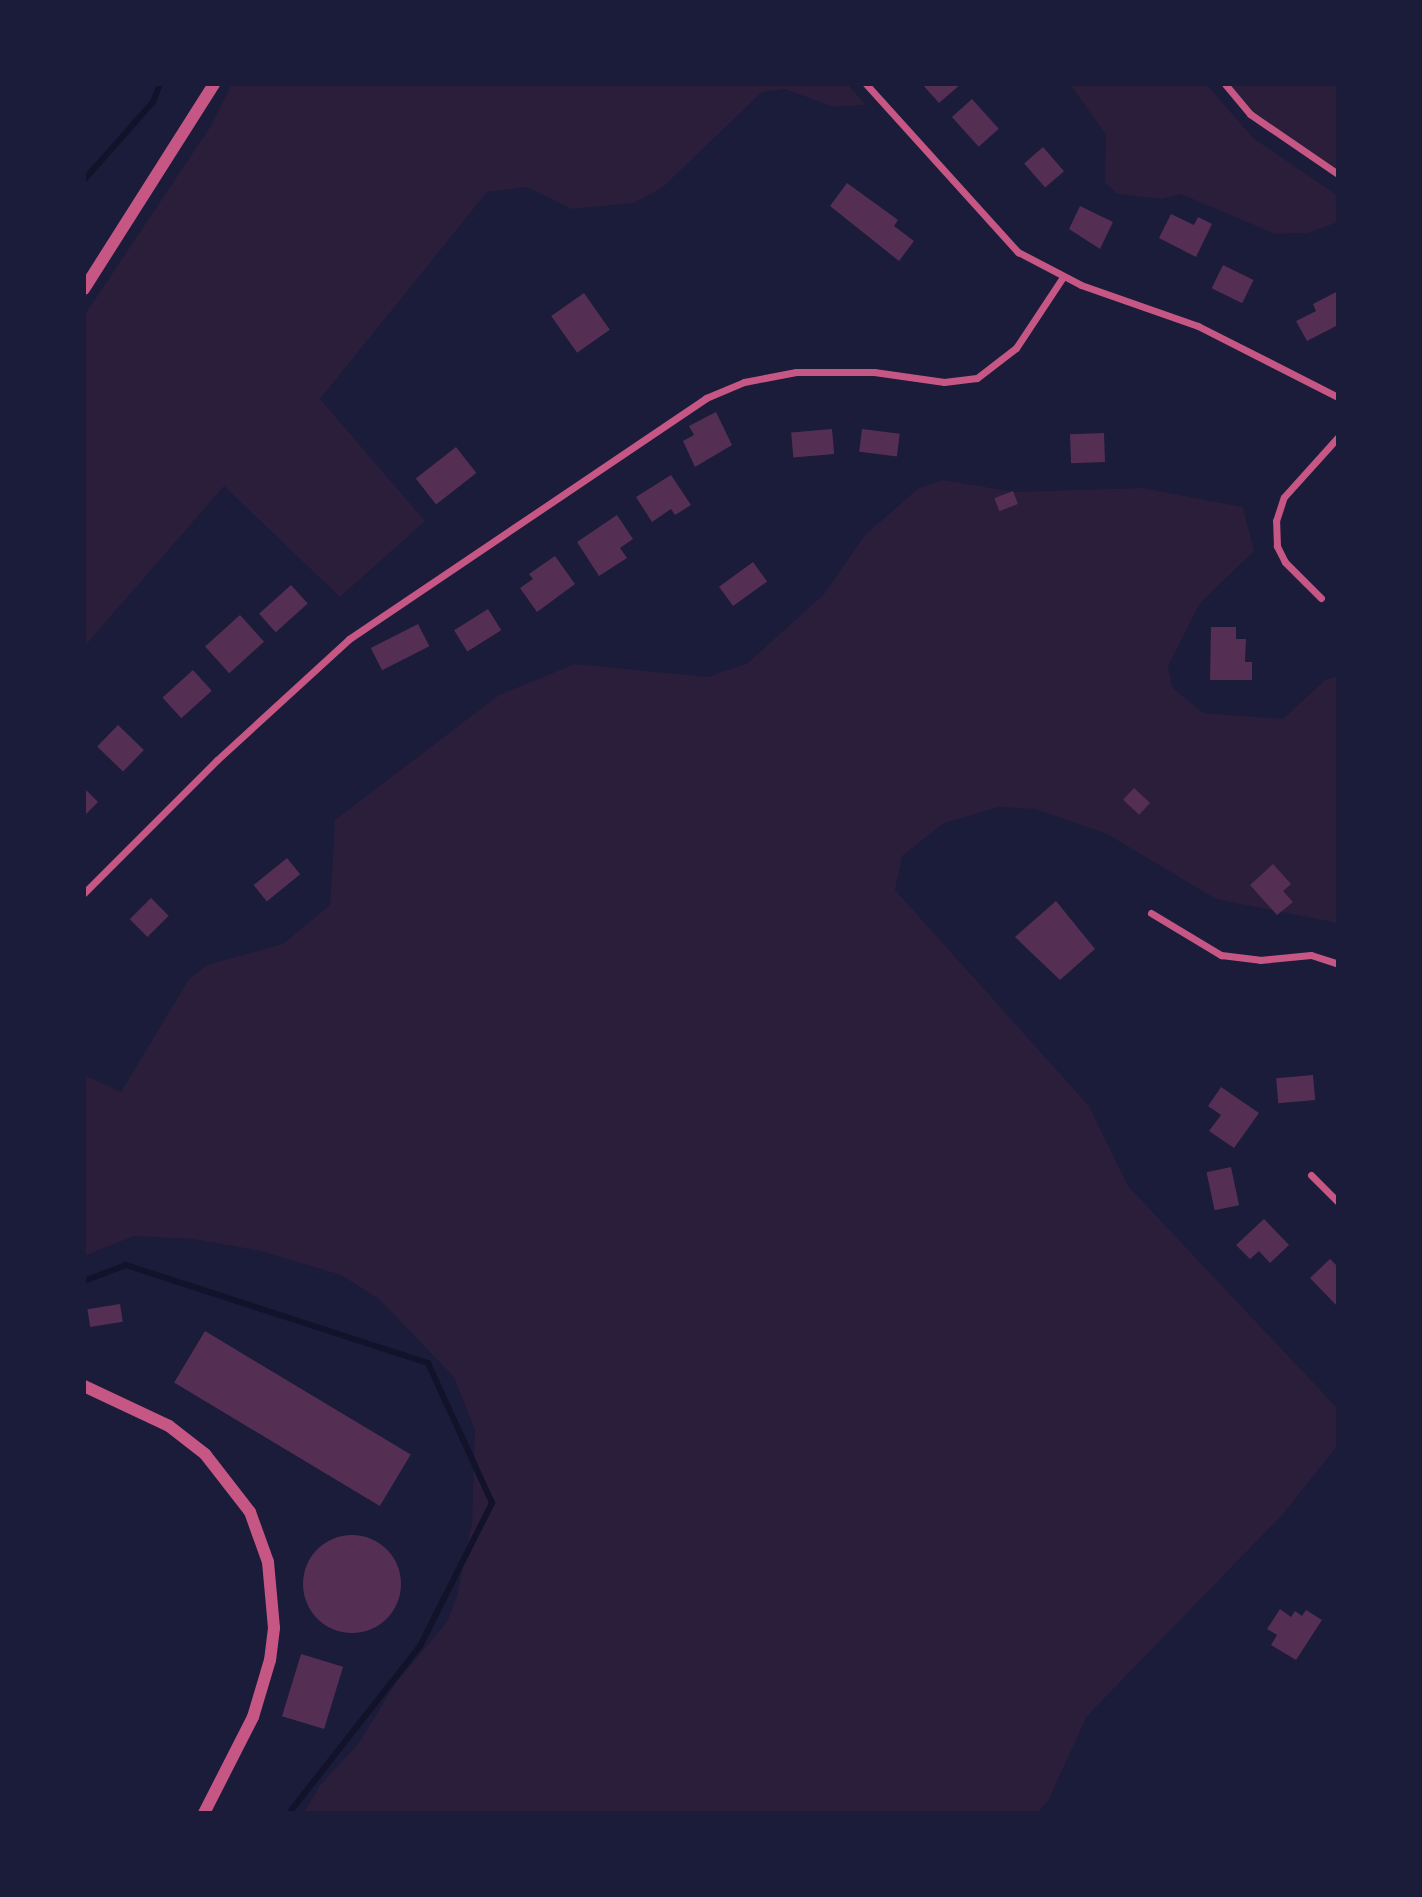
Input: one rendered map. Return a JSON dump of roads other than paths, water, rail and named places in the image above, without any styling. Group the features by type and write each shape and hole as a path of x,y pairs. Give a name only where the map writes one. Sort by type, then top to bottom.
{"street":[{"path":"84,289 214,84"},
{"path":"866,84 1003,240 1063,277 1198,326 1338,397"},
{"path":"1225,84 1250,114 1338,174"},
{"path":"84,893 217,760 349,639 706,398 744,382 796,372 874,372 944,382 976,378 1016,348 1063,277"},
{"path":"1321,598 1285,562 1277,546 1276,521 1284,497 1338,437"},
{"path":"1151,913 1221,955 1259,960 1311,955 1338,964"},
{"path":"1311,1175 1338,1202"},
{"path":"84,1387 169,1426 205,1454 250,1512 268,1562 274,1628 270,1660 253,1717 204,1813"}],"waterway":[{"path":"84,180 153,102 160,84"},
{"path":"84,1281 126,1265 428,1363 492,1503 420,1646 289,1813"}]}
